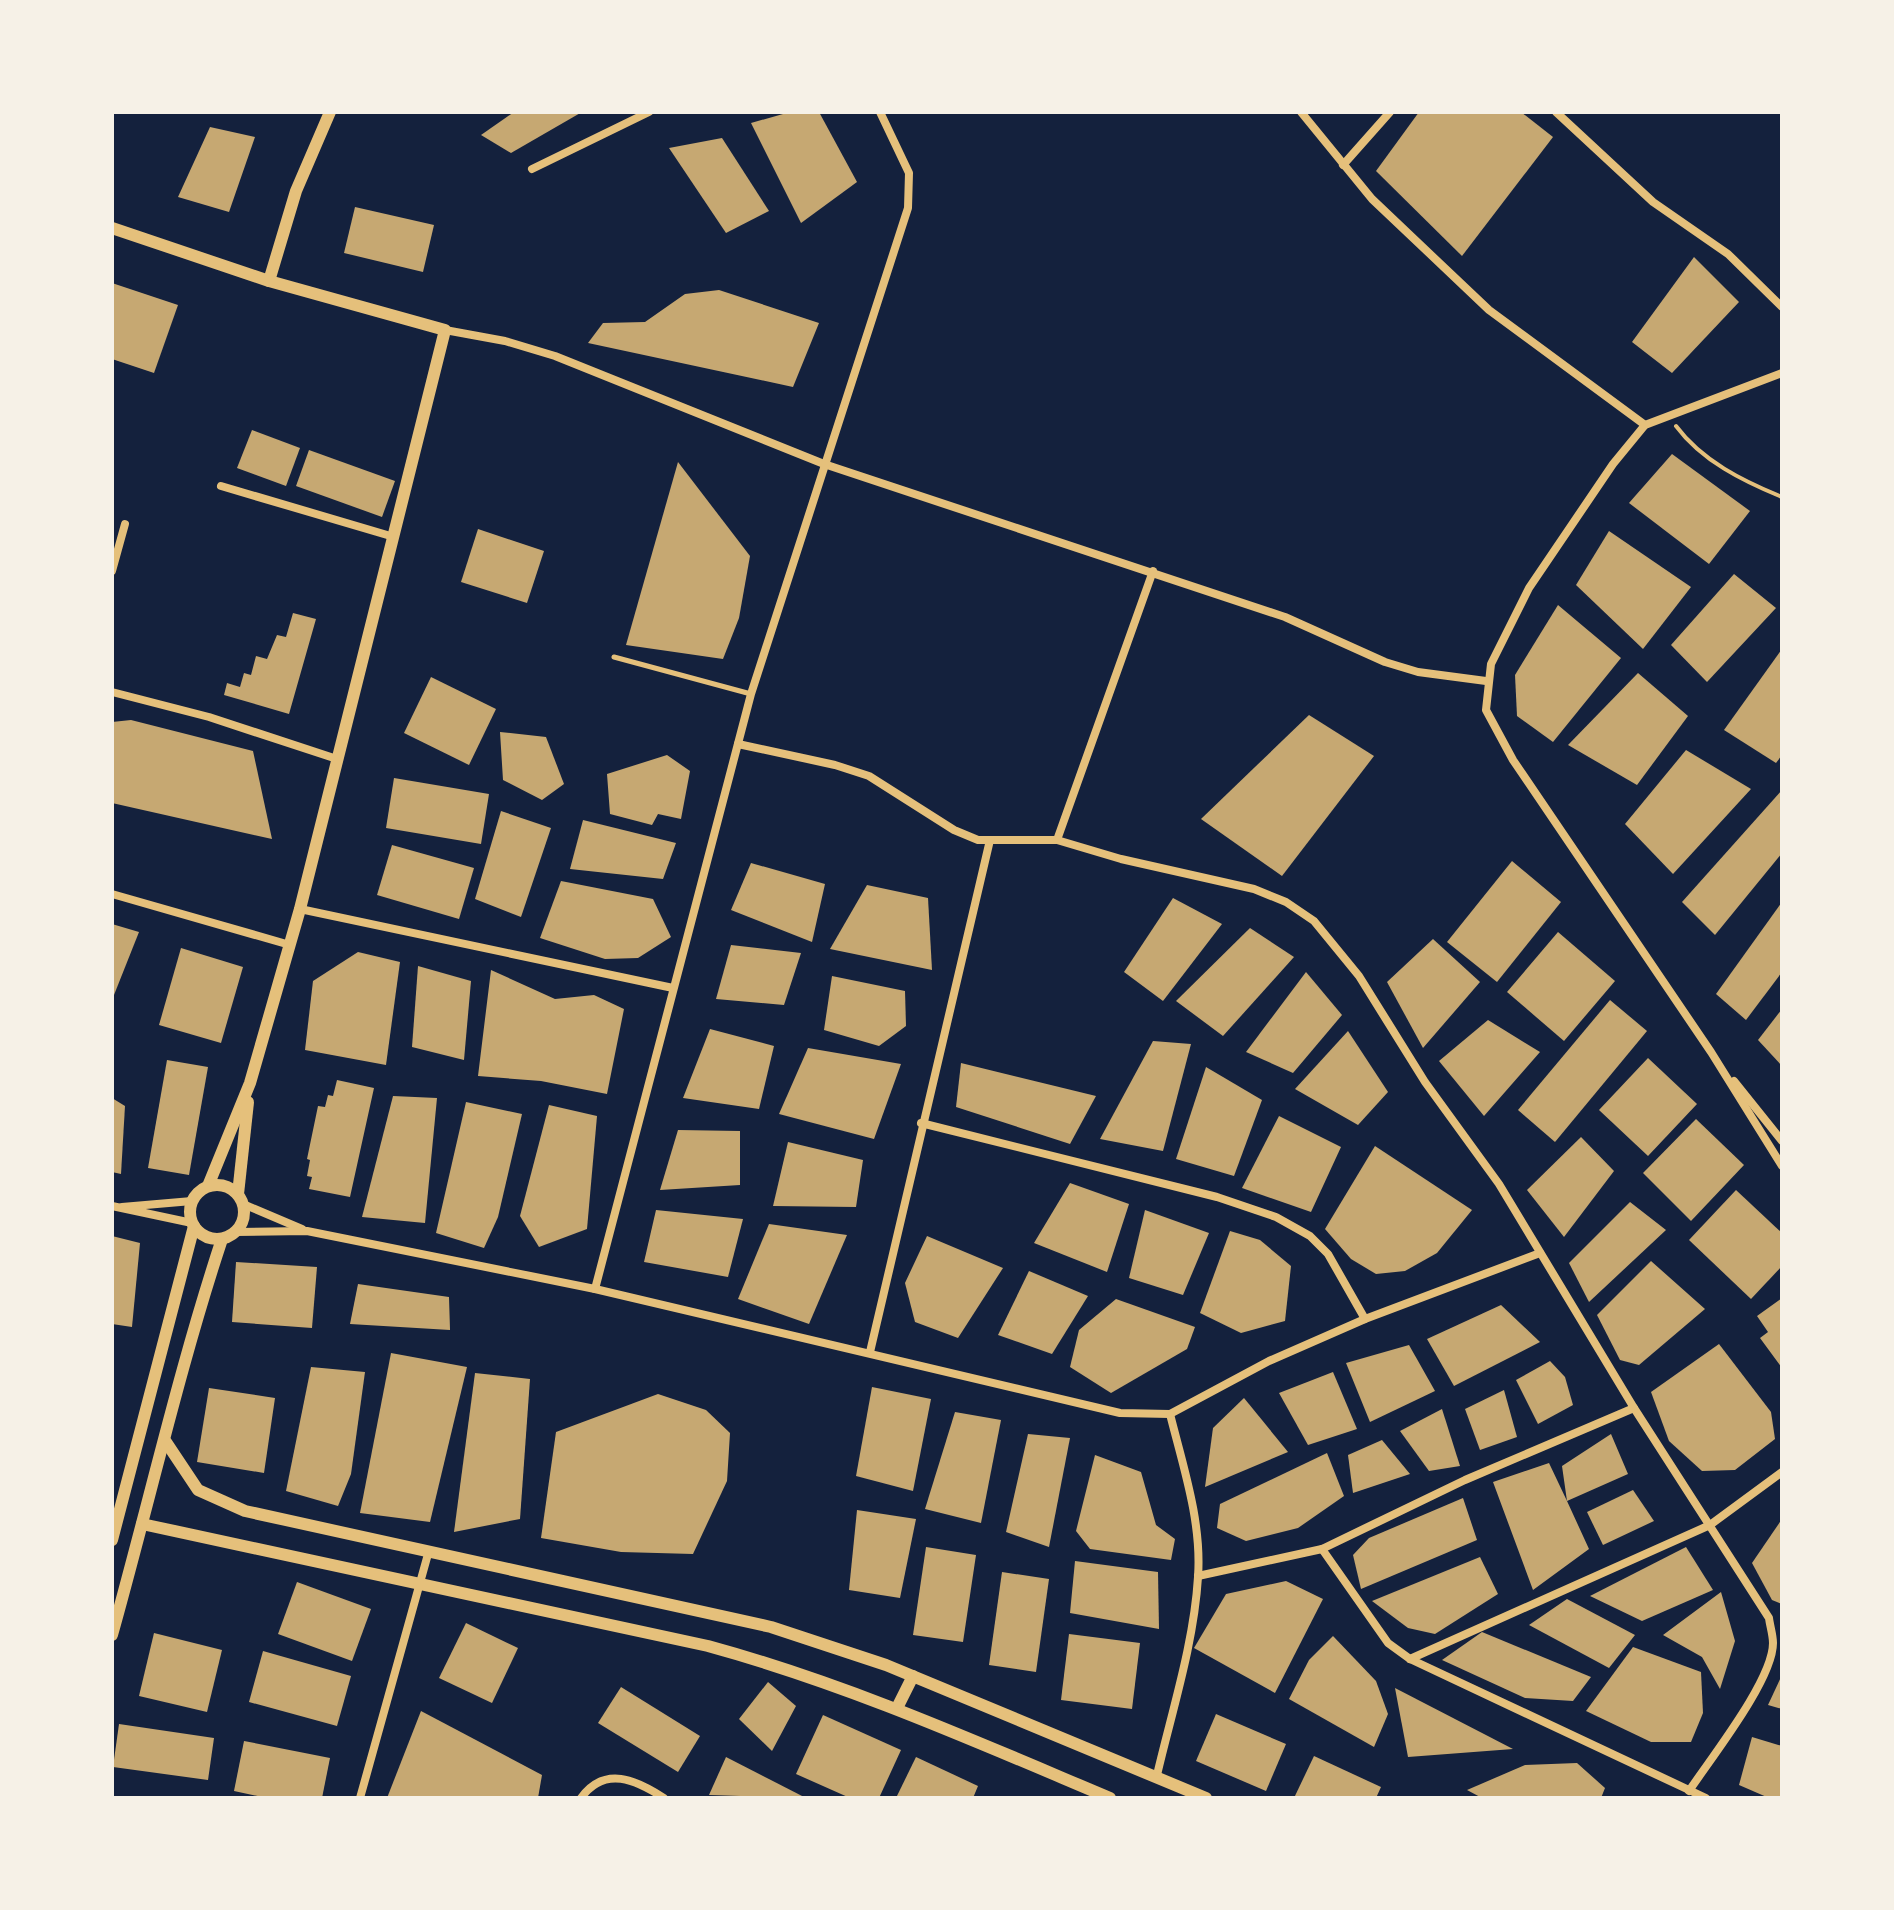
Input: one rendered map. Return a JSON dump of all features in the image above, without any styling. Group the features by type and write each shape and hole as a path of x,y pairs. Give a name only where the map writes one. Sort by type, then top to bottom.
{"street":[{"path":"269,281 296,191 330,112"},
{"path":"532,169 649,112"},
{"path":"595,1289 751,694 908,208 909,173 880,112"},
{"path":"1301,112 1343,165 1403,230 1489,310 1645,425"},
{"path":"1343,165 1390,112"},
{"path":"1556,112 1653,202 1728,254 1782,307"},
{"path":"112,228 269,281 445,330 505,341 555,356 824,464 1285,617 1385,662 1452,678 1486,681"},
{"path":"114,1207 192,1201 208,1186 250,1083 300,909 445,330"},
{"path":"1782,373 1645,425 1613,464 1529,588 1499,646 1486,681 1486,710 1513,760 1711,1052 1782,1166"},
{"path":"221,486 394,537"},
{"path":"112,571 125,524"},
{"path":"1057,840 1153,571"},
{"path":"112,692 209,717 337,759"},
{"path":"738,744 835,765 869,776 954,830 990,840 1017,837 1057,840 1121,859 1254,889 1286,902 1314,921 1359,976 1425,1082 1499,1184 1634,1408 1769,1618 1773,1643 1755,1691 1689,1791"},
{"path":"870,1352 921,1123 990,840"},
{"path":"112,894 290,945"},
{"path":"300,909 673,988"},
{"path":"1711,1052 1782,1141"},
{"path":"114,1207 193,1224 206,1237 222,1239 235,1232 242,1224 240,1199 250,1083"},
{"path":"921,1123 1217,1197 1276,1217 1310,1236 1328,1254 1365,1319"},
{"path":"208,1186 219,1185 240,1199 307,1231"},
{"path":"112,1540 193,1224 192,1201"},
{"path":"235,1232 307,1231 595,1289 1120,1413 1170,1414 1269,1361 1365,1319 1540,1253"},
{"path":"112,1635 166,1442 191,1332 222,1239"},
{"path":"1198,1576 1322,1549 1465,1480 1634,1408"},
{"path":"1157,1775 1183,1662 1198,1576 1194,1511 1170,1414"},
{"path":"166,1442 198,1490 245,1511 428,1554 757,1624 913,1676 1206,1798"},
{"path":"1410,1659 1710,1525 1782,1472"},
{"path":"142,1524 708,1646 795,1670 897,1708 1110,1798"},
{"path":"1322,1549 1388,1643 1410,1659 1706,1798"},
{"path":"360,1798 428,1554"},
{"path":"897,1708 913,1676"},
{"path":"581,1798 597,1783 621,1777 664,1798"}],"lane":[{"path":"614,657 751,694"}],"path":[{"path":"1668,415 1689,444 1727,471 1782,497"}],"building":[{"path":"514,112 582,112 511,153 481,135"},
{"path":"790,112 819,112 857,182 801,223 751,123"},
{"path":"1419,112 1521,112 1553,137 1462,256 1376,171"},
{"path":"210,127 255,137 229,212 178,197"},
{"path":"722,138 769,211 726,233 669,148"},
{"path":"355,207 434,225 423,272 344,253"},
{"path":"1694,257 1739,302 1672,373 1632,342"},
{"path":"112,283 178,305 154,373 112,359"},
{"path":"719,290 819,323 793,387 588,343 603,323 645,322 685,294"},
{"path":"252,430 300,448 286,486 237,468"},
{"path":"309,450 395,481 382,517 296,486"},
{"path":"1672,454 1750,511 1709,564 1629,503"},
{"path":"678,462 750,556 739,618 723,659 626,645"},
{"path":"478,529 544,551 527,603 461,582"},
{"path":"1609,531 1691,587 1643,649 1576,585"},
{"path":"1734,574 1776,608 1707,682 1671,645"},
{"path":"1558,605 1621,658 1553,742 1517,716 1515,675"},
{"path":"293,613 316,619 289,714 224,695 227,683 240,687 244,673 251,675 256,656 267,659 277,635 286,637"},
{"path":"1782,649 1782,755 1776,763 1724,730"},
{"path":"1638,673 1688,716 1637,785 1568,745"},
{"path":"431,677 496,709 469,765 404,733"},
{"path":"1309,715 1374,756 1282,876 1201,819"},
{"path":"131,720 253,751 272,839 112,803 112,722"},
{"path":"500,732 546,737 564,784 542,800 503,780"},
{"path":"1686,750 1751,789 1673,874 1625,824"},
{"path":"667,755 690,771 681,819 658,814 652,825 610,814 607,774"},
{"path":"394,778 489,794 481,844 386,828"},
{"path":"1782,790 1782,853 1715,935 1682,902"},
{"path":"501,811 551,828 521,917 475,899"},
{"path":"583,820 676,843 663,879 570,869"},
{"path":"392,845 474,868 459,919 377,895"},
{"path":"1512,861 1561,902 1497,982 1447,942"},
{"path":"751,863 825,884 812,942 731,910"},
{"path":"561,881 653,899 671,937 638,958 605,959 540,938"},
{"path":"867,885 928,898 932,970 830,949"},
{"path":"1173,898 1222,924 1163,1001 1124,972"},
{"path":"1782,902 1782,972 1746,1020 1716,994"},
{"path":"112,924 139,932 112,1000"},
{"path":"1250,928 1294,957 1223,1036 1176,1001"},
{"path":"1558,932 1615,981 1564,1041 1507,992"},
{"path":"1433,939 1480,982 1423,1048 1387,982"},
{"path":"731,945 801,953 784,1005 716,999"},
{"path":"181,948 243,967 221,1043 159,1025"},
{"path":"358,952 400,962 386,1065 305,1050 313,981"},
{"path":"418,966 471,981 464,1060 412,1047"},
{"path":"491,970 555,999 594,995 624,1009 607,1094 541,1081 478,1076"},
{"path":"1306,972 1342,1015 1293,1073 1246,1052"},
{"path":"832,976 905,991 906,1026 879,1046 824,1030"},
{"path":"1610,1000 1647,1031 1555,1142 1518,1110"},
{"path":"1782,1009 1782,1066 1758,1040"},
{"path":"1488,1020 1540,1052 1484,1116 1439,1061"},
{"path":"710,1029 774,1046 759,1109 683,1098"},
{"path":"1348,1031 1388,1092 1358,1125 1295,1089"},
{"path":"1153,1041 1191,1044 1163,1151 1100,1139"},
{"path":"808,1048 901,1064 874,1139 779,1114"},
{"path":"1648,1058 1697,1104 1648,1156 1599,1110"},
{"path":"167,1060 208,1067 189,1175 148,1168"},
{"path":"961,1063 1096,1096 1070,1144 956,1107"},
{"path":"1206,1067 1262,1100 1234,1176 1176,1159"},
{"path":"337,1080 374,1088 350,1197 309,1189 312,1177 307,1176 310,1160 307,1159 318,1106 325,1107 328,1095 333,1096"},
{"path":"393,1096 437,1098 425,1223 362,1217"},
{"path":"112,1098 125,1106 121,1174 112,1172"},
{"path":"466,1102 522,1114 498,1217 484,1248 436,1233"},
{"path":"549,1105 597,1116 587,1229 539,1247 520,1216"},
{"path":"1279,1116 1341,1147 1311,1212 1242,1188"},
{"path":"1696,1119 1744,1165 1691,1221 1643,1173"},
{"path":"678,1130 740,1131 740,1185 660,1190"},
{"path":"1581,1137 1614,1171 1564,1237 1527,1190"},
{"path":"788,1142 863,1160 856,1207 773,1206"},
{"path":"1375,1146 1472,1210 1437,1253 1405,1271 1376,1274 1351,1259 1325,1229"},
{"path":"1070,1183 1129,1204 1107,1272 1034,1243"},
{"path":"1736,1190 1782,1233 1782,1266 1751,1299 1689,1240"},
{"path":"1630,1202 1666,1230 1589,1302 1569,1263"},
{"path":"656,1210 743,1219 728,1277 644,1262"},
{"path":"1145,1210 1209,1233 1183,1295 1129,1278"},
{"path":"769,1224 847,1235 809,1324 738,1299"},
{"path":"1230,1231 1260,1240 1291,1266 1285,1321 1241,1333 1200,1313"},
{"path":"112,1236 140,1243 132,1327 112,1324"},
{"path":"927,1236 1003,1268 958,1338 915,1322 905,1283"},
{"path":"1651,1261 1705,1309 1639,1365 1620,1360 1597,1315"},
{"path":"236,1262 317,1267 312,1328 232,1322"},
{"path":"1029,1271 1088,1296 1052,1354 998,1335"},
{"path":"358,1284 449,1297 450,1330 350,1324"},
{"path":"1782,1298 1782,1368 1760,1338 1768,1332 1757,1316"},
{"path":"1116,1299 1195,1327 1187,1349 1111,1393 1070,1367 1079,1330"},
{"path":"1501,1305 1540,1342 1454,1386 1427,1339"},
{"path":"1719,1344 1771,1412 1775,1439 1735,1470 1702,1471 1669,1441 1651,1392"},
{"path":"1409,1345 1435,1391 1370,1422 1346,1363"},
{"path":"391,1353 467,1367 430,1522 360,1513"},
{"path":"1550,1361 1565,1377 1573,1405 1538,1424 1516,1380"},
{"path":"311,1367 365,1372 351,1474 338,1506 286,1491"},
{"path":"1333,1372 1357,1429 1308,1445 1279,1393"},
{"path":"475,1373 530,1379 520,1519 454,1532"},
{"path":"872,1387 931,1399 913,1491 856,1476"},
{"path":"209,1388 275,1398 264,1473 197,1462"},
{"path":"1504,1390 1517,1437 1480,1450 1465,1409"},
{"path":"658,1394 706,1410 730,1433 727,1481 693,1554 621,1552 541,1538 556,1432"},
{"path":"1244,1398 1288,1452 1205,1487 1213,1428"},
{"path":"1442,1409 1460,1466 1429,1471 1400,1431"},
{"path":"955,1412 1001,1420 981,1523 925,1509"},
{"path":"1028,1434 1070,1438 1049,1547 1006,1532"},
{"path":"1611,1434 1628,1474 1567,1501 1562,1466"},
{"path":"1382,1440 1410,1474 1353,1493 1348,1455"},
{"path":"1327,1453 1344,1496 1298,1528 1246,1541 1217,1528 1220,1504"},
{"path":"1095,1455 1141,1472 1156,1525 1175,1539 1171,1560 1090,1549 1076,1531"},
{"path":"1549,1463 1589,1549 1533,1590 1493,1482"},
{"path":"1633,1490 1654,1521 1603,1545 1587,1512"},
{"path":"1463,1498 1477,1540 1361,1589 1353,1555 1369,1538"},
{"path":"857,1510 916,1519 900,1598 849,1590"},
{"path":"1782,1519 1782,1604 1772,1600 1752,1563"},
{"path":"926,1547 976,1555 963,1642 913,1635"},
{"path":"1686,1547 1713,1590 1642,1621 1590,1596"},
{"path":"1480,1557 1498,1594 1435,1634 1408,1628 1372,1601"},
{"path":"1075,1561 1158,1572 1159,1629 1070,1613"},
{"path":"1002,1572 1049,1579 1036,1672 989,1665"},
{"path":"1286,1581 1323,1599 1275,1693 1194,1648 1226,1594"},
{"path":"297,1582 371,1609 352,1661 278,1634"},
{"path":"1721,1592 1735,1641 1720,1689 1702,1657 1663,1635"},
{"path":"1567,1599 1635,1635 1609,1668 1529,1625"},
{"path":"466,1623 518,1648 492,1703 439,1678"},
{"path":"1482,1632 1591,1677 1573,1701 1525,1698 1442,1660"},
{"path":"154,1633 222,1650 207,1712 139,1696"},
{"path":"1069,1634 1140,1643 1132,1709 1061,1700"},
{"path":"1333,1636 1376,1681 1388,1714 1374,1747 1289,1699 1309,1660"},
{"path":"1633,1647 1701,1672 1703,1713 1691,1742 1651,1742 1586,1711"},
{"path":"263,1651 351,1676 337,1726 249,1702"},
{"path":"1782,1675 1782,1709 1768,1705"},
{"path":"768,1682 796,1706 772,1751 739,1719"},
{"path":"621,1687 700,1736 678,1772 598,1723"},
{"path":"1395,1688 1513,1749 1408,1757"},
{"path":"421,1711 542,1775 538,1798 387,1798"},
{"path":"1216,1714 1286,1744 1266,1791 1196,1761"},
{"path":"823,1715 901,1750 879,1798 850,1798 796,1774"},
{"path":"119,1724 214,1738 208,1780 113,1767"},
{"path":"1752,1737 1782,1746 1782,1798 1769,1798 1739,1785"},
{"path":"244,1741 330,1758 322,1798 267,1798 234,1791"},
{"path":"1314,1756 1381,1787 1376,1798 1294,1798"},
{"path":"726,1757 806,1798 709,1795"},
{"path":"916,1757 978,1786 973,1798 896,1798"},
{"path":"1577,1763 1605,1788 1601,1798 1482,1798 1467,1790 1525,1765"}]}
